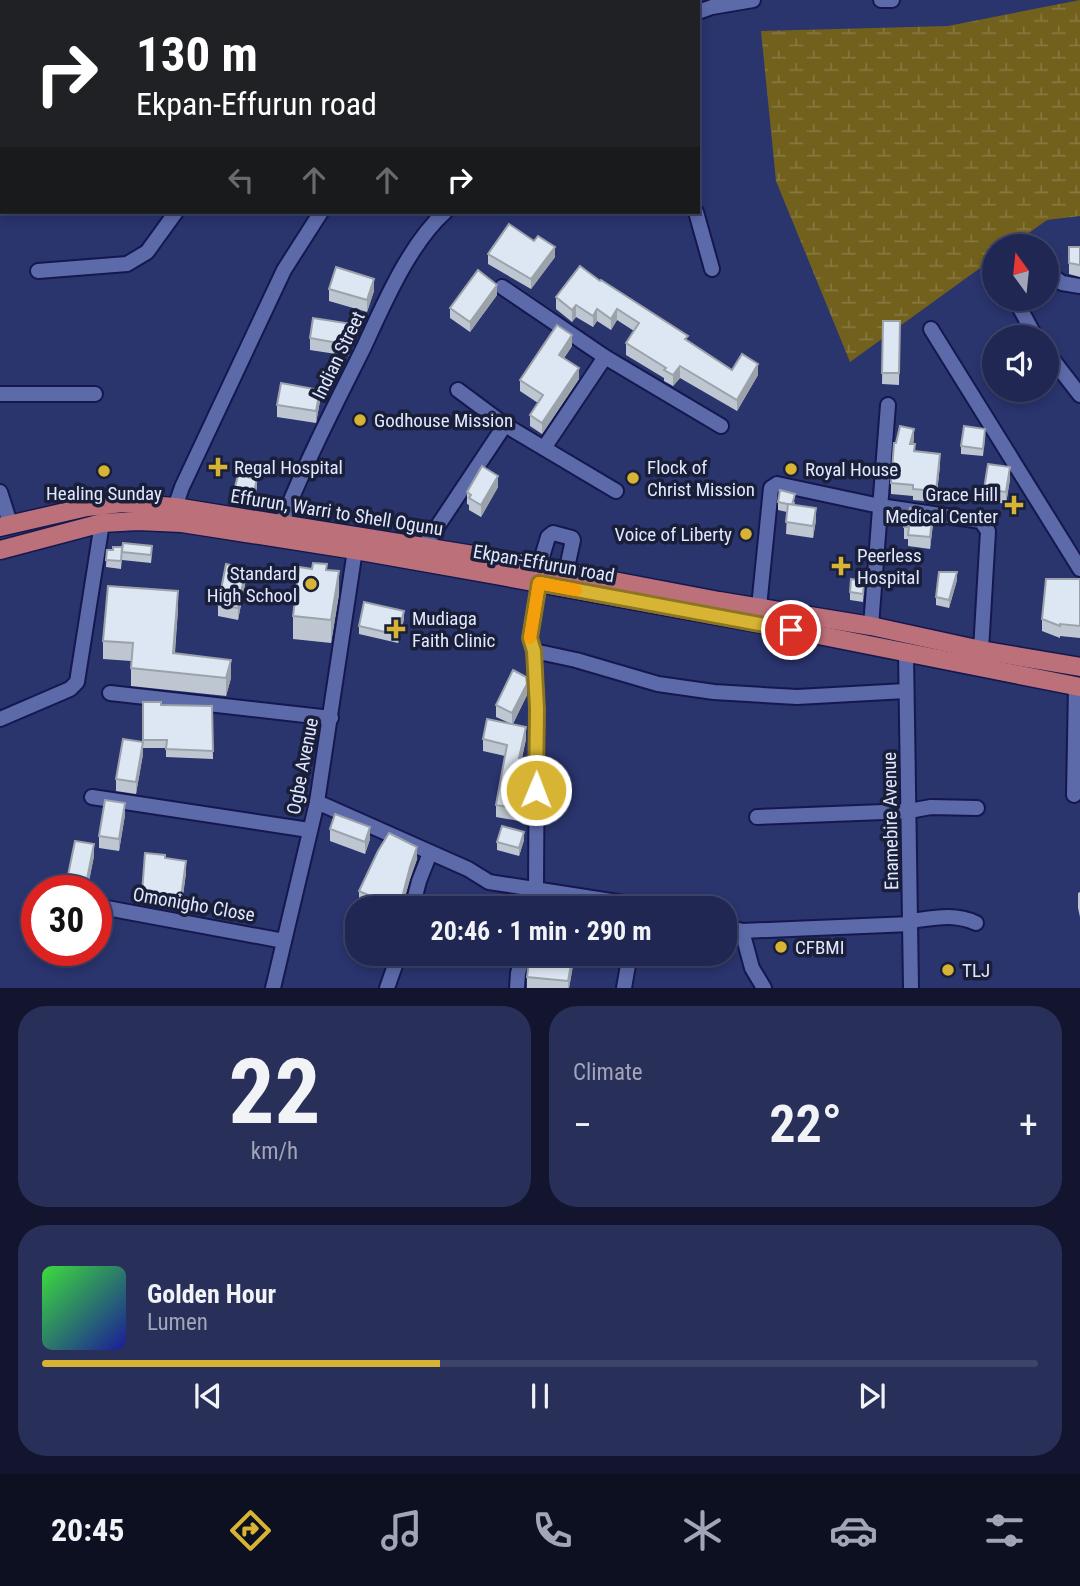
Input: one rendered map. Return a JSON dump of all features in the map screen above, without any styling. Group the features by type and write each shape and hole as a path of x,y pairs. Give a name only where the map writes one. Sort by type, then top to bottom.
{"main road":[{"name":"Effurun, Warri to Shell Ogunu","path":"5,525 88,507 122,503 175,507 424,548 539,575 566,572 872,626 981,650 1080,667"},
{"name":"Ekpan-Effurun road","path":"0,550 102,523 182,523 539,575 905,653 1078,686"}],"street":[{"path":"700,11 753,0"},
{"path":"881,0 892,0"},
{"path":"38,271 127,264 147,251 175,214"},
{"path":"175,507 284,270 320,214"},
{"name":"Indian Street","path":"281,524 394,284 417,246 443,214"},
{"path":"697,214 712,269"},
{"path":"1059,281 1080,286"},
{"path":"502,287 605,357 721,426"},
{"path":"930,329 1080,569"},
{"path":"544,448 605,357"},
{"path":"1059,368 1080,395"},
{"path":"458,390 505,425 616,491"},
{"path":"0,394 95,394"},
{"path":"872,626 888,405"},
{"path":"424,548 505,425"},
{"path":"759,607 771,488 777,484 880,506 981,521 988,531 981,650"},
{"path":"0,492 5,525"},
{"path":"0,719 70,689 76,682 102,523"},
{"path":"535,896 537,709 534,651 530,638 539,575 548,537 553,533 573,540 566,572"},
{"name":"Ogbe Avenue","path":"273,988 317,802 355,550"},
{"path":"534,651 576,660 658,684 714,692 797,697 906,691"},
{"name":"Enamebire Avenue","path":"905,653 911,988"},
{"path":"1074,795 1078,686"},
{"path":"110,693 331,718"},
{"path":"92,797 309,830"},
{"path":"317,802 468,869 489,882 581,896"},
{"path":"757,817 909,811 931,807 977,808"},
{"path":"415,896 430,853"},
{"name":"Omonigho Close","path":"112,909 284,941"},
{"path":"737,930 911,923 947,916 962,917 976,923"},
{"path":"742,931 752,968 764,988"},
{"path":"387,988 395,966"},
{"path":"517,988 520,966"},
{"path":"624,988 628,966"}],"green space":[{"path":"1080,0 1080,216 1047,220 1027,234 982,234 982,267 850,362 776,181 761,31 948,26"}],"building":[{"path":"509,224 534,241 538,236 555,247 531,279 488,254"},
{"path":"1069,247 1080,247 1080,265 1069,263"},
{"path":"580,266 688,336 685,339 732,370 742,354 758,364 737,400 680,366 673,375 626,343 639,323 617,309 611,319 597,309 593,316 576,305 572,310 556,297"},
{"path":"336,267 374,279 367,300 329,289"},
{"path":"478,270 497,285 470,322 450,308"},
{"path":"313,318 352,324 349,345 310,338"},
{"path":"883,321 900,321 899,373 882,373"},
{"path":"557,325 572,335 559,355 579,368 542,423 530,415 543,395 520,380"},
{"path":"281,383 320,390 316,411 277,405"},
{"path":"900,426 914,429 910,444 915,444 914,451 940,454 936,491 891,483 894,443"},
{"path":"964,426 985,429 983,449 961,446"},
{"path":"988,464 1010,467 1006,492 984,489"},
{"path":"482,466 498,476 481,505 469,498 471,495 467,492"},
{"path":"238,475 257,479 254,492 235,487"},
{"path":"780,490 795,494 792,505 778,502"},
{"path":"788,504 816,508 813,526 786,522"},
{"path":"910,508 933,512 930,537 908,535 909,527 904,527 905,517 910,518"},
{"path":"123,543 152,546 151,555 122,552"},
{"path":"113,547 122,547 121,561 106,560 107,550 113,550"},
{"path":"313,563 327,564 326,570 339,571 331,620 293,616 299,567 312,569"},
{"path":"226,564 246,568 238,608 218,605"},
{"path":"939,572 957,572 949,600 936,597"},
{"path":"851,579 864,581 863,594 850,592"},
{"path":"1046,579 1080,579 1080,626 1060,626 1042,619"},
{"path":"108,586 178,591 173,653 231,660 226,678 131,668 133,643 103,641"},
{"path":"364,602 404,611 398,635 359,626"},
{"path":"513,670 526,677 527,684 512,713 496,705"},
{"path":"143,702 212,706 213,751 166,749 167,740 143,740"},
{"path":"487,719 526,727 519,758 527,759 525,810 496,805 507,745 483,739"},
{"path":"123,739 143,742 136,782 116,779"},
{"path":"105,800 125,803 119,839 99,836"},
{"path":"335,814 370,827 365,842 330,829"},
{"path":"502,826 524,832 519,848 497,842"},
{"path":"389,833 417,847 403,896 370,896 359,891"},
{"path":"75,841 94,844 88,875 68,875"},
{"path":"145,853 186,861 181,898 142,893"},
{"path":"528,966 571,966 568,981 527,977"}],"slow traffic":[{"path":"530,638 539,583 576,590"}],"place":[{"name":"Godhouse Mission","path":"360,420"},
{"name":"Regal Hospital","path":"218,467"},
{"name":"Royal House","path":"791,469"},
{"name":"Healing Sunday","path":"104,471"},
{"name":"Flock of Christ Mission","path":"633,478"},
{"name":"Grace Hill Medical Center","path":"1014,505"},
{"name":"Voice of Liberty","path":"746,534"},
{"name":"Peerless Hospital","path":"841,566"},
{"name":"Standard High School","path":"311,584"},
{"name":"Mudiaga Faith Clinic","path":"396,629"},
{"name":"CFBMI","path":"781,947"},
{"name":"TLJ","path":"948,970"}],"route":[{"path":"536,790 537,709 534,651 530,638 539,583 791,630"}]}
